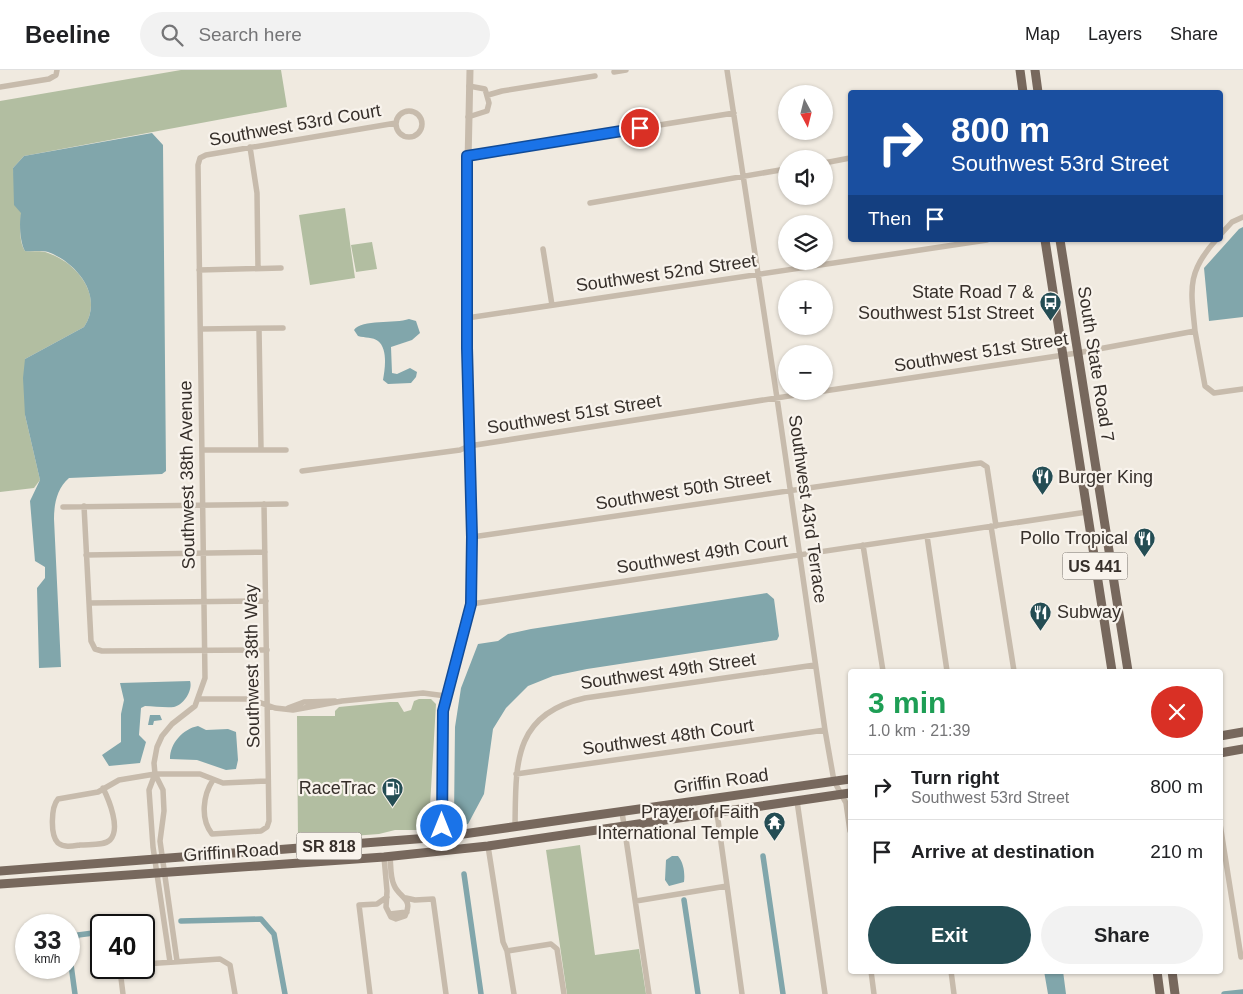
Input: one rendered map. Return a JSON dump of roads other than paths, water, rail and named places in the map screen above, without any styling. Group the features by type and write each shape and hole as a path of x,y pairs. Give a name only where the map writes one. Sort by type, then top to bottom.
{"main road":[{"path":"1020,70 1023,90"},
{"path":"1035,70 1038,90"},
{"name":"South State Road 7","path":"1045,242 1112,669"},
{"name":"South State Road 7","path":"1060,242 1128,669"},
{"path":"1084,492 1092,503 1102,508"},
{"path":"1087,512 1098,518 1106,530"},
{"path":"1223,735 1243,732"},
{"path":"1223,752 1243,749"},
{"name":"Griffin Road","path":"0,871 442,837 848,779"},
{"name":"Griffin Road","path":"0,884 444,851 624,827 845,793"},
{"path":"1157,974 1160,994"},
{"path":"1172,974 1175,994"}],"street":[{"path":"0,87 49,79 56,75 57,70"},
{"path":"444,851 442,837 442,730 446,696 471,604 472,537 467,318 467,156 470,70"},
{"path":"614,72 626,70"},
{"name":"Southwest 43rd Terrace","path":"727,70 825,730 834,781 845,793 848,817"},
{"path":"488,96 502,91 595,76"},
{"path":"468,117 487,111 488,96 485,89 469,86"},
{"name":"Southwest 53rd Court","path":"408,111 420,117 422,126 419,133 408,137 400,134 396,123 400,115 408,111"},
{"path":"467,156 734,112"},
{"name":"Southwest 53rd Court","path":"200,158 206,155 250,147 396,123"},
{"path":"250,147 256,193 258,268"},
{"name":"Southwest 38th Avenue","path":"174,962 149,790 155,774 157,747 162,736 172,724 195,706 205,678 199,270 198,165 200,158"},
{"path":"833,161 848,158"},
{"path":"590,203 778,170"},
{"path":"1223,232 1232,222 1243,217"},
{"name":"Southwest 52nd Street","path":"467,318 974,242"},
{"path":"1215,242 1193,274 1191,289 1195,331 1204,386 1214,393 1243,389"},
{"path":"543,249 552,305"},
{"path":"199,270 281,268"},
{"path":"201,329 283,328"},
{"path":"259,329 261,449"},
{"name":"Southwest 51st Street","path":"833,389 1062,355 1195,331"},
{"name":"Southwest 51st Street","path":"302,471 460,450 469,446 777,398"},
{"path":"202,450 286,450"},
{"name":"Southwest 50th Street","path":"472,537 789,489 973,464 987,467 993,526"},
{"name":"Southwest 38th Way","path":"213,780 209,787 204,807 209,830 212,834 261,831 267,826 269,821 268,706 264,504"},
{"path":"63,507 286,504"},
{"path":"84,506 90,642 95,649 102,651 267,650"},
{"name":"Southwest 49th Court","path":"471,604 1087,512"},
{"path":"993,526 1014,669"},
{"path":"927,536 947,669"},
{"path":"863,545 882,669"},
{"path":"86,555 265,552"},
{"path":"89,603 266,601"},
{"name":"Southwest 49th Street","path":"516,774 519,752 533,725 558,706 585,698 815,665"},
{"path":"198,699 250,699 268,706 285,709 320,707 342,701 422,693 446,696"},
{"name":"Southwest 48th Court","path":"516,774 825,730"},
{"path":"104,788 113,812 114,833 110,840 102,844 64,846 58,842 54,836 54,804 58,799 93,793 119,780 155,774 200,774 223,783 268,781"},
{"name":"Southwest 38th Avenue","path":"155,774 163,790 164,811 159,859"},
{"path":"515,828 516,774"},
{"path":"797,801 825,994"},
{"path":"622,812 649,994"},
{"path":"716,813 742,994"},
{"path":"1223,843 1241,957"},
{"path":"488,846 503,942 507,951 514,994"},
{"path":"387,856 386,907 396,919 405,916 407,909 406,898"},
{"path":"387,856 393,884 406,898 415,900 433,899 446,994"},
{"path":"636,901 726,886"},
{"path":"377,904 386,897"},
{"path":"407,909 415,900"},
{"path":"370,994 359,905 377,904 386,907"},
{"path":"507,951 550,944 557,949 564,994"},
{"path":"155,963 220,958 228,963 232,973 235,994"},
{"path":"871,974 874,994"},
{"path":"951,974 954,994"},
{"path":"121,979 123,994"}],"water":[{"path":"152,133 163,145 166,471 162,474 69,478 59,491 54,519 61,667 39,668 37,588 45,578 45,567 35,561 30,501 40,480 25,415 23,378 25,359 84,327 89,316 91,304 85,282 69,264 48,252 25,251 20,233 21,213 14,205 13,168 24,156"},
{"path":"1243,227 1243,317 1209,321 1204,268 1239,229"},
{"path":"409,319 416,321 420,333 412,340 391,347 392,373 397,374 410,368 417,372 416,377 411,383 388,384 383,380 385,354 381,345 374,339 358,336 354,330 364,324"},
{"path":"767,593 774,599 779,636 777,640 587,669 553,676 528,686 506,708 493,729 484,794 468,824 459,825 454,818 455,727 461,688 478,644 498,641 508,634 531,629"},
{"path":"190,681 189,693 178,706 145,706 141,708 139,735 146,742 140,763 109,766 102,755 121,742 121,714 124,700 120,683"},
{"path":"150,715 160,715 162,720 154,721 153,725 148,725"},
{"path":"198,726 206,730 228,729 236,732 238,760 236,769 226,770 197,760 170,759 172,748 178,738 187,730"},
{"path":"672,856 678,856 682,862 684,882 669,886 665,880 666,860"},
{"path":"1045,974 1063,974 1066,994 1048,994"}],"waterway":[{"path":"763,856 783,994"},
{"path":"464,874 481,994"},
{"path":"684,900 698,994"},
{"path":"181,921 261,919 274,934 285,994"},
{"path":"75,994 69,950 78,935 90,933"},
{"path":"1224,994 1243,992"}],"place":[{"name":"State Road 7 & Southwest 51st Street","path":"1050,321"},
{"name":"Burger King","path":"1042,496"},
{"name":"Pollo Tropical","path":"1144,557"},
{"name":"Subway","path":"1041,631"},
{"name":"RaceTrac","path":"392,807"},
{"name":"Prayer of Faith International Temple","path":"775,841"}]}
